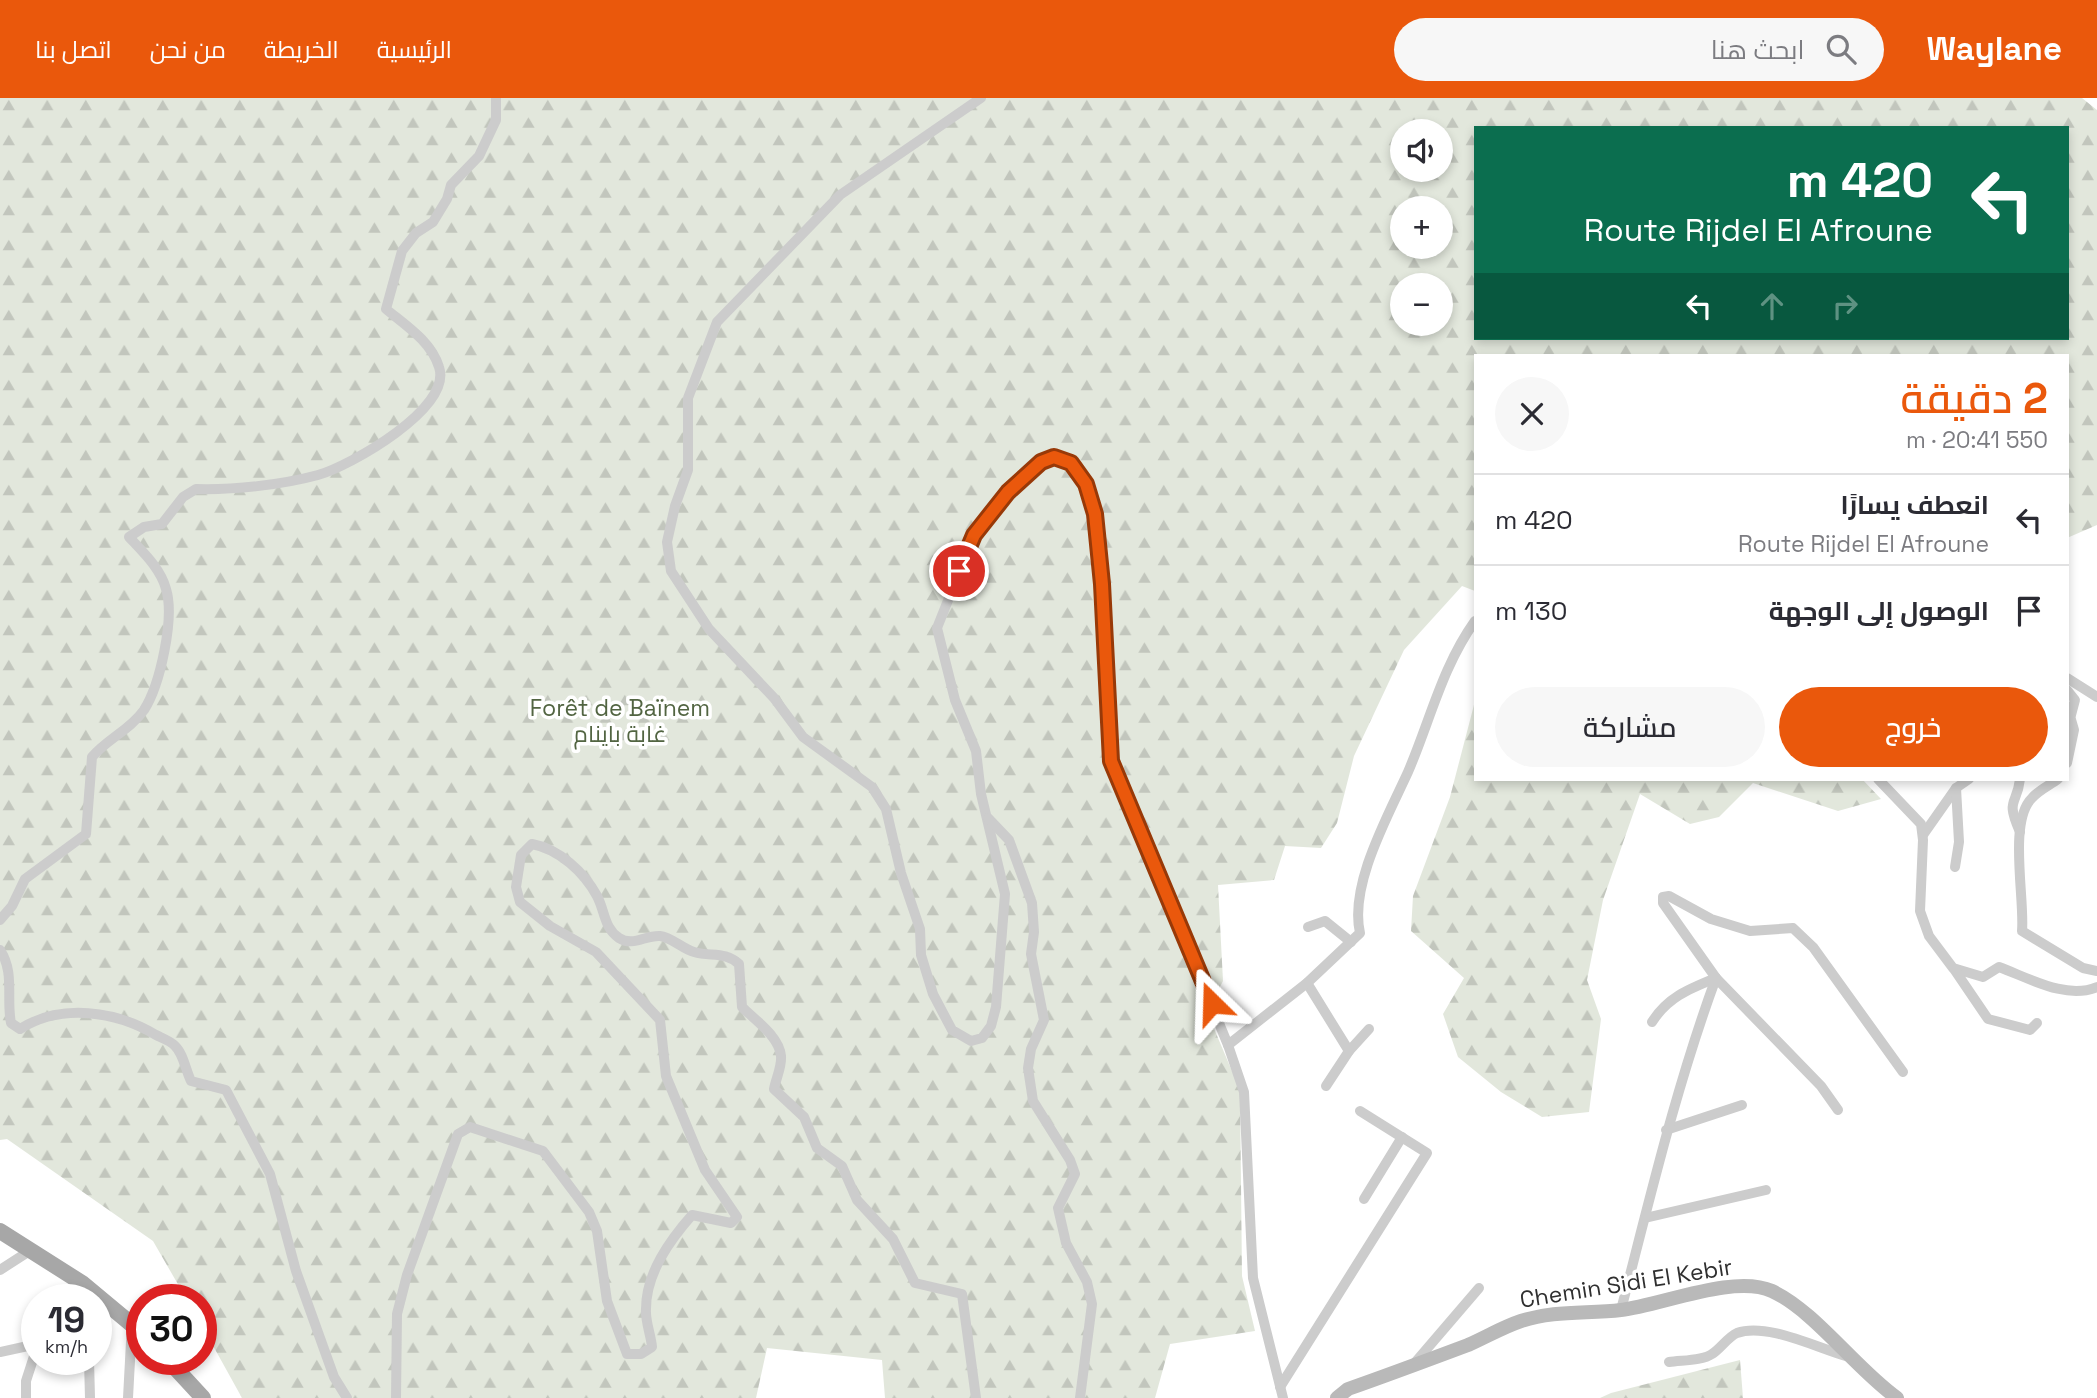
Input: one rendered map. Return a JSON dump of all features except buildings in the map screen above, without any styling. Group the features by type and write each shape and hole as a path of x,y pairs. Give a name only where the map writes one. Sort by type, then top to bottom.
{"main road":[{"path":"0,1231 83,1284"},
{"path":"182,1375 203,1398"}],"street":[{"path":"0,920 12,906 25,878 86,834 92,757 133,723 145,708 155,682 169,620 167,590 159,571 129,537 144,527 162,524 183,497 196,489 318,475 356,459 425,409 438,388 441,370 434,356 423,340 386,309 402,251 416,233 433,222 447,199 450,185 479,156 491,135 496,120 496,98"},
{"path":"981,98 840,195 717,322 688,398 688,470 675,506 667,542 671,571 709,629 774,698 803,737 872,787 886,809 901,873 920,929 921,955 933,994 952,1030 971,1041 982,1038 991,1026 1002,958 1005,894 986,817 976,751 955,700 937,628 974,535 1008,492 1041,462 1054,457 1071,463 1086,484 1095,514 1102,584 1111,761 1228,1045 1244,1092 1253,1278 1282,1393"},
{"path":"1228,1045 1307,983 1360,933 1355,915 1379,830 1408,770 1446,671 1474,623"},
{"path":"2069,679 2097,697"},
{"path":"2069,692 2075,700 2069,711 2074,730 2069,754"},
{"path":"1880,781 1921,824 1923,835 1920,911 1929,936 1988,1019 2030,1030 2037,1023"},
{"path":"1923,835 1956,788 1966,781"},
{"path":"2019,781 2011,800 2013,817 2020,833"},
{"path":"2055,781 2030,798 2020,833 2018,882 2024,907 2022,931 2083,968 2097,971"},
{"path":"1955,867 1959,842 1956,788"},
{"path":"986,817 1009,840 1032,904 1034,932 1031,954 1044,1020 1031,1049 1028,1068 1032,1101 1070,1160 1075,1174 1058,1208 1066,1243 1087,1282 1092,1304 1080,1398"},
{"path":"396,1398 397,1314 407,1275 458,1134 470,1127 543,1151 589,1212 597,1231 607,1301 627,1354 641,1354 652,1347 645,1311 650,1282 673,1236 692,1215 731,1223 737,1217 705,1170 666,1076 660,1020 596,952 550,926 520,902 516,887 521,855 532,844 547,847 572,866 597,897 610,931 621,939 632,942 661,936 695,952 730,956 739,964 742,1007 771,1035 779,1048 781,1058 774,1089 804,1117 817,1147 842,1166 857,1200 893,1239 915,1283 962,1294 976,1398"},
{"path":"1838,1110 1821,1086 1716,978 1663,903 1665,896 1711,919 1751,931 1793,928 1813,947 1903,1072"},
{"path":"1308,927 1325,920 1350,942"},
{"path":"0,950 9,969 7,1007 11,1023 20,1029 34,1020 58,1015 106,1014 143,1027 176,1046 191,1081 226,1090 270,1174 296,1271 334,1377 347,1398"},
{"path":"1953,968 1983,977 1999,967 2069,992 2083,992 2097,987"},
{"path":"1652,1022 1662,1006 1684,991 1716,978"},
{"path":"1621,1310 1666,1130 1690,1048 1716,978"},
{"path":"1307,983 1349,1051"},
{"path":"1326,1086 1349,1051 1368,1029"},
{"path":"1666,1130 1742,1105"},
{"path":"1282,1393 1427,1153 1360,1111"},
{"path":"1364,1199 1402,1137"},
{"path":"1645,1218 1766,1190"},
{"path":"0,1270 31,1250"},
{"name":"Chemin Sidi El Kebir","path":"1337,1398 1348,1389 1412,1367 1522,1321 1562,1313 1621,1310 1712,1291 1753,1286 1773,1292 1796,1308 1897,1398"},
{"path":"1412,1367 1479,1288"},
{"path":"1669,1362 1709,1357 1738,1333 1787,1334 1815,1348 1849,1357"},
{"path":"0,1352 21,1348"},
{"path":"16,1398 28,1375"},
{"path":"89,1375 90,1398"},
{"path":"128,1398 131,1375"},
{"path":"26,1381 26,1398"}],"green space":[{"name":"Forêt de Baïnem غابة باينام","path":"0,98 2082,98 2097,110 2097,525 2069,537 2069,354 1474,354 1474,591 1462,586 1404,650 1354,756 1337,823 1321,848 1285,846 1274,880 1218,885 1223,981 1207,1012 1240,1090 1242,1276 1255,1331 1170,1344 1155,1398 885,1398 882,1360 767,1348 756,1398 242,1398 217,1353 217,1284 178,1284 153,1241 7,1139 0,1140"},
{"path":"1474,705 1474,781 1864,781 1881,799 1838,811 1753,783 1719,817 1690,824 1640,794 1603,900 1587,980 1601,1019 1589,1112 1542,1117 1501,1092 1458,1057 1443,1014 1464,978 1411,931 1413,896 1450,797"},
{"path":"1740,1360 1743,1398 1600,1398 1611,1393"}],"route":[{"path":"959,571 974,535 1008,492 1041,462 1054,457 1071,463 1086,484 1095,514 1102,584 1105,690 1111,761 1212,1003"}]}
